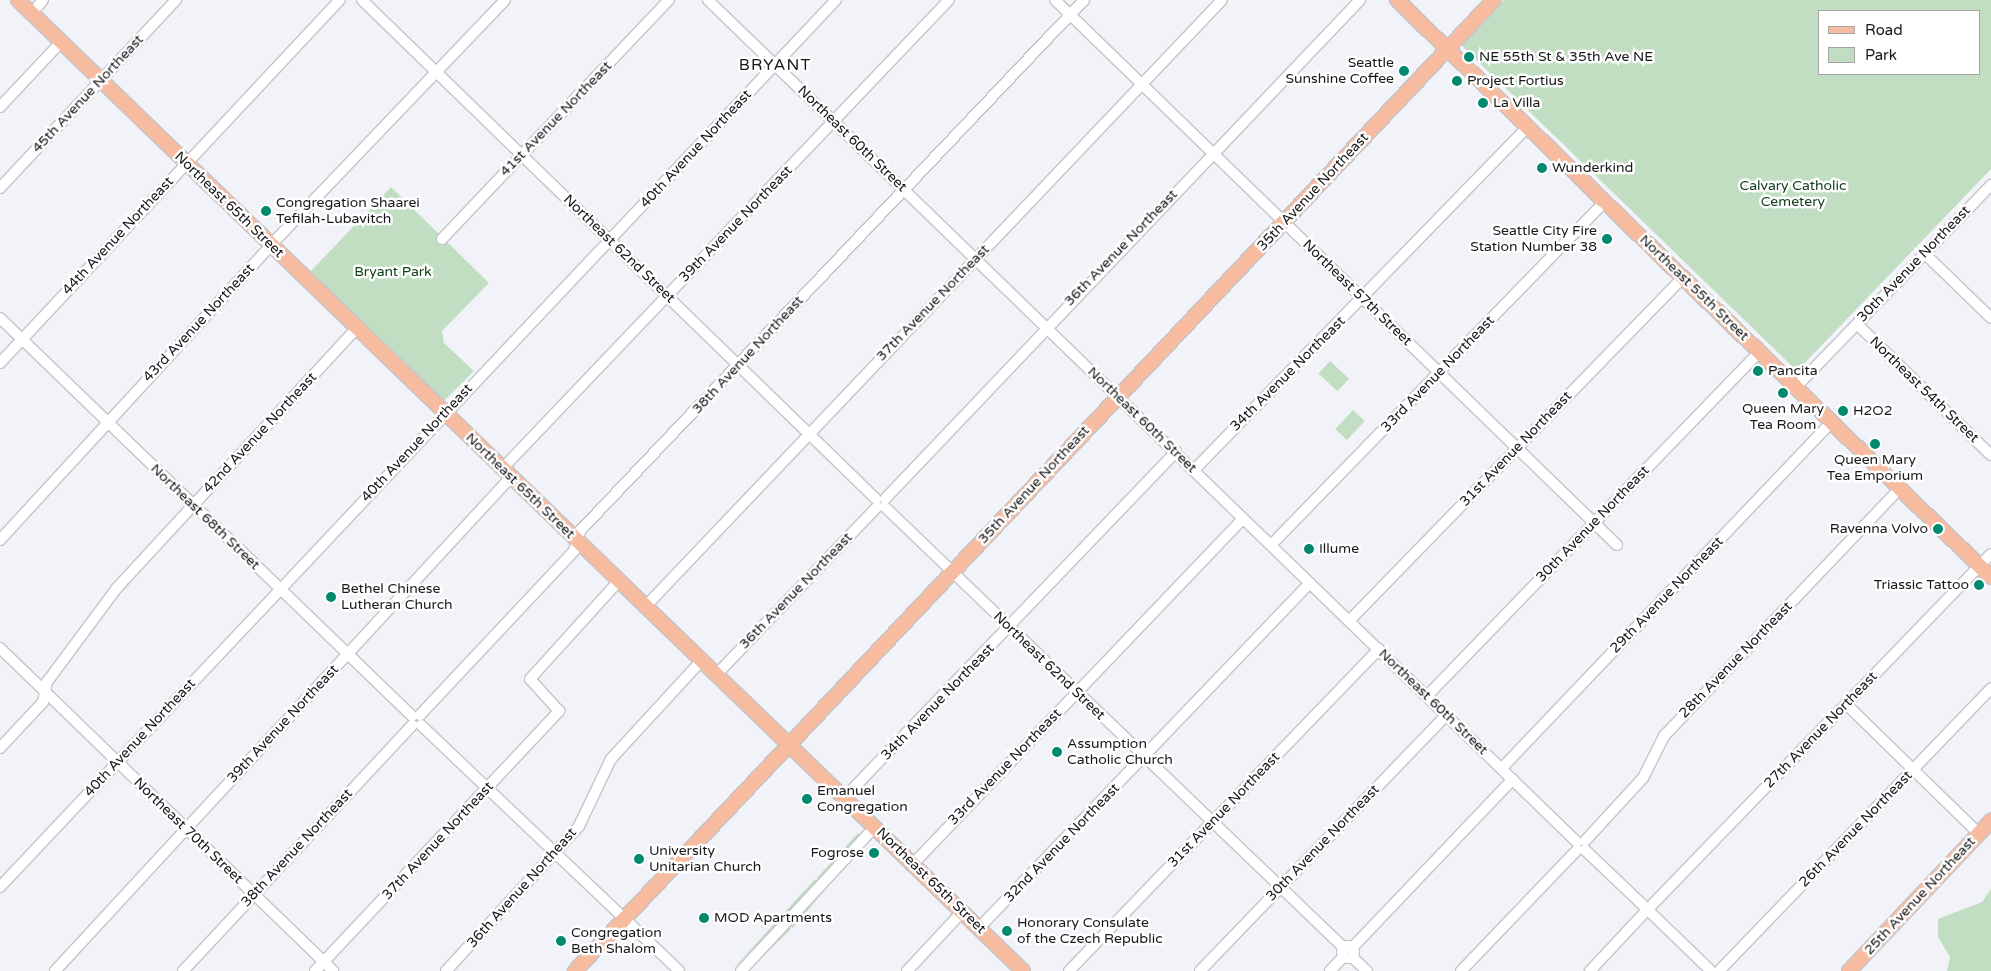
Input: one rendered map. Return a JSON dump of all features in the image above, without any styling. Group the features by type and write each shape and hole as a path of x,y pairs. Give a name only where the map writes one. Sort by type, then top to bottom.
{"main road":[{"name":"Northeast 65th Street","path":"18,0 270,246 1023,971"},
{"name":"Northeast 55th Street","path":"1397,0 1991,577"},
{"name":"35th Avenue Northeast","path":"575,971 787,744 1285,223 1494,0"},
{"name":"25th Avenue Northeast","path":"1849,971 1991,821"}],"street":[{"path":"32,13 42,0"},
{"name":"45th Avenue Northeast","path":"0,188 176,0"},
{"name":"44th Avenue Northeast","path":"0,363 340,0"},
{"name":"Northeast 62nd Street","path":"362,0 951,572 1367,971"},
{"name":"43rd Avenue Northeast","path":"0,540 270,246 505,0"},
{"name":"41st Avenue Northeast","path":"442,239 669,0"},
{"name":"Northeast 60th Street","path":"708,0 1581,846 1716,971"},
{"name":"40th Avenue Northeast","path":"0,888 444,413 836,0"},
{"name":"39th Avenue Northeast","path":"56,971 348,654 506,473 667,295 949,0"},
{"name":"Northeast 57th Street","path":"1055,0 1617,545"},
{"name":"38th Avenue Northeast","path":"183,971 574,551 580,531 1084,0"},
{"name":"37th Avenue Northeast","path":"645,607 1222,0"},
{"name":"36th Avenue Northeast","path":"716,676 1046,327 1360,0"},
{"path":"0,107 61,42"},
{"name":"34th Avenue Northeast","path":"1194,470 1528,127"},
{"name":"30th Avenue Northeast","path":"1796,387 1991,185"},
{"name":"33rd Avenue Northeast","path":"1271,545 1605,202"},
{"path":"1924,253 1991,318"},
{"name":"31st Avenue Northeast","path":"1349,621 1683,277"},
{"name":"Northeast 68th Street","path":"0,318 193,506 679,971"},
{"name":"Northeast 54th Street","path":"1856,324 1991,455"},
{"name":"42nd Avenue Northeast","path":"0,748 43,702 47,682 116,589 356,329"},
{"name":"30th Avenue Northeast","path":"1427,696 1759,352"},
{"name":"29th Avenue Northeast","path":"1502,768 1832,422"},
{"name":"34th Avenue Northeast","path":"844,798 1010,628 1176,452"},
{"name":"28th Avenue Northeast","path":"1461,971 1581,846 1643,778 1664,736 1900,488"},
{"name":"33rd Avenue Northeast","path":"913,864 1243,518"},
{"name":"27th Avenue Northeast","path":"1590,971 1991,554"},
{"name":"37th Avenue Northeast","path":"316,971 559,710 530,679 619,581"},
{"name":"32nd Avenue Northeast","path":"979,928 1310,584"},
{"name":"Northeast 70th Street","path":"0,648 333,971"},
{"name":"31st Avenue Northeast","path":"1069,971 1379,649"},
{"name":"36th Avenue Northeast","path":"446,971 555,854 588,813 615,754 701,661"},
{"name":"26th Avenue Northeast","path":"1716,971 1914,770 1991,688"},
{"path":"1847,705 1979,834"},
{"name":"30th Avenue Northeast","path":"1200,971 1446,715"},
{"path":"1330,971 1512,779"},
{"path":"741,971 875,827"},
{"path":"906,971 962,912"}],"green space":[{"name":"Calvary Catholic Cemetery","path":"1504,0 1991,0 1991,169 1797,371 1461,45"},
{"name":"Bryant Park","path":"391,187 489,283 442,331 444,343 474,371 443,402 310,272"},
{"path":"1330,361 1349,379 1337,391 1318,373"},
{"path":"1353,410 1365,421 1347,440 1335,429"},
{"path":"858,833 861,836 819,881 817,878"},
{"path":"843,868 793,928 790,926"},
{"path":"815,879 818,882 731,971"},
{"path":"1991,889 1991,971 1947,971 1950,957 1938,937 1938,919 1982,902"},
{"path":"789,927 791,929 748,971"}],"place":[{"name":"NE 55th St & 35th Ave NE","path":"1469,57"},
{"name":"Seattle Sunshine Coffee","path":"1404,71"},
{"name":"Project Fortius","path":"1457,81"},
{"name":"La Villa","path":"1483,103"},
{"name":"Wunderkind","path":"1542,168"},
{"name":"Congregation Shaarei Tefilah-Lubavitch","path":"266,211"},
{"name":"Seattle City Fire Station Number 38","path":"1607,239"},
{"name":"Pancita","path":"1758,371"},
{"name":"Queen Mary Tea Room","path":"1783,393"},
{"name":"H2O2","path":"1843,411"},
{"name":"Queen Mary Tea Emporium","path":"1875,444"},
{"name":"Ravenna Volvo","path":"1938,529"},
{"name":"Illume","path":"1309,549"},
{"name":"Triassic Tattoo","path":"1979,585"},
{"name":"Bethel Chinese Lutheran Church","path":"331,597"},
{"name":"Assumption Catholic Church","path":"1057,752"},
{"name":"Emanuel Congregation","path":"807,799"},
{"name":"Fogrose","path":"874,853"},
{"name":"University Unitarian Church","path":"639,859"},
{"name":"MOD Apartments","path":"704,918"},
{"name":"Honorary Consulate of the Czech Republic","path":"1007,931"},
{"name":"Congregation Beth Shalom","path":"561,941"}],"district":[{"name":"BRYANT","path":"775,65"}]}
